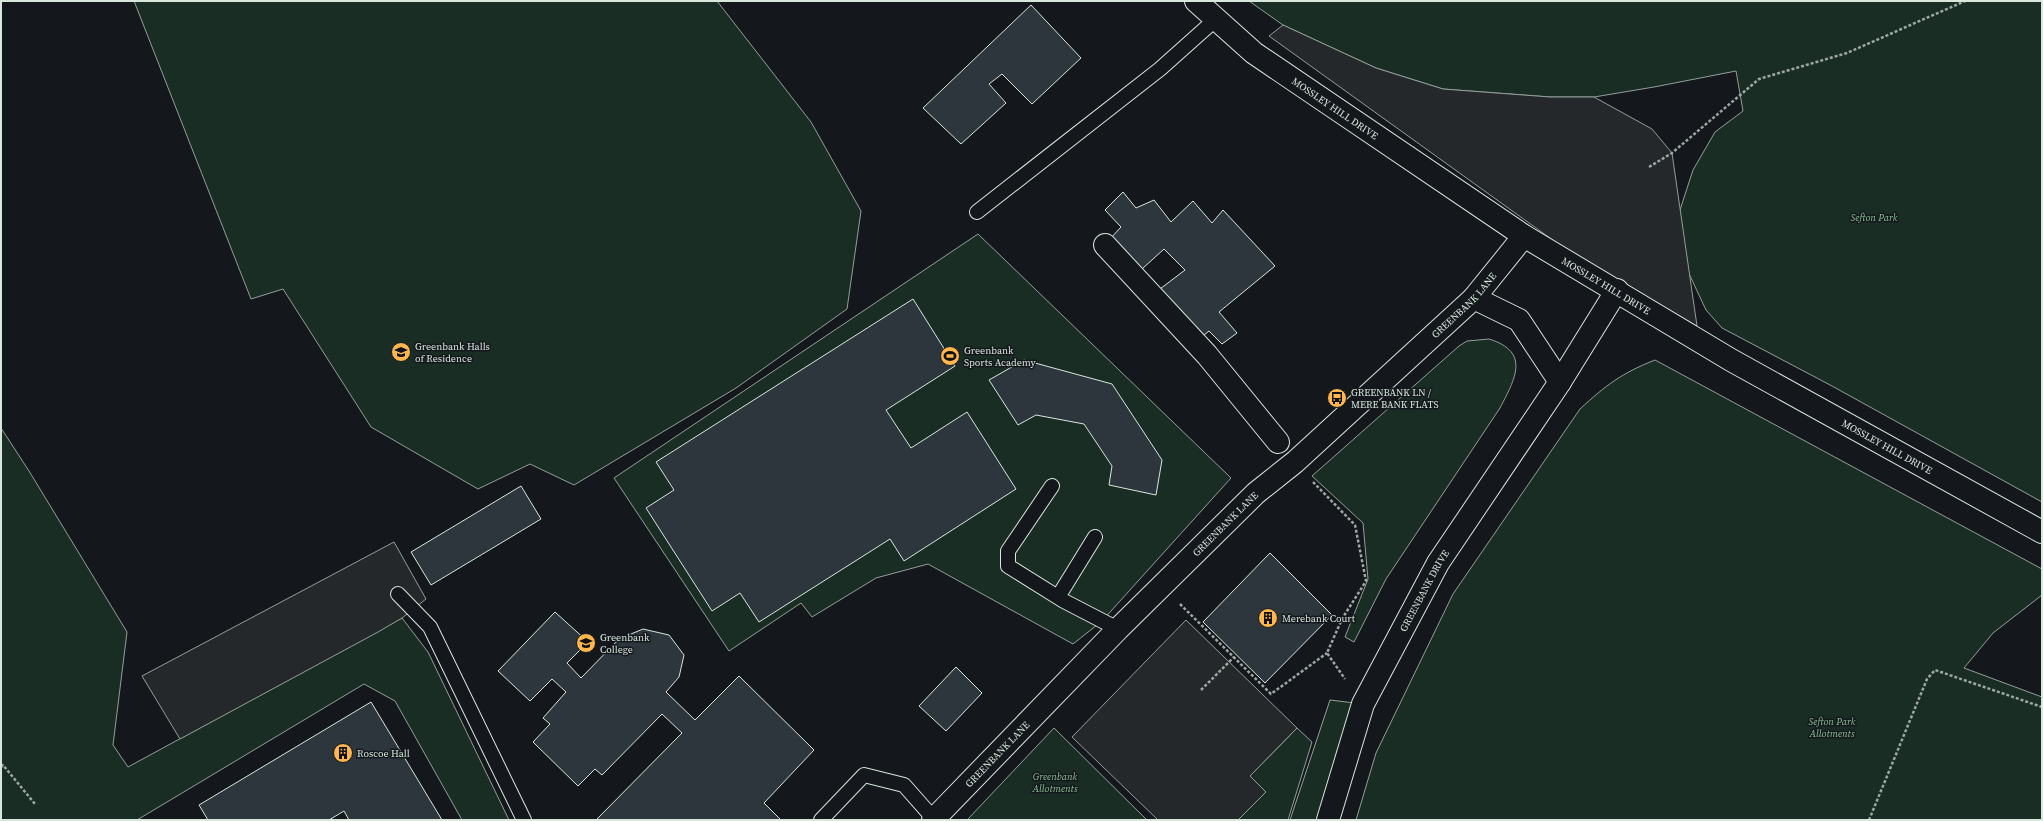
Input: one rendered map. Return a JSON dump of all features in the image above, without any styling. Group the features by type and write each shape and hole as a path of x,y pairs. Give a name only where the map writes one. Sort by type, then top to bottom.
{"street":[{"name":"MOSSLEY HILL DRIVE","path":"1196,1 1254,53 1524,236 1617,290 1730,360 2042,532"},
{"name":"GREENBANK LANE","path":"934,819 1118,629 1256,494 1295,462 1474,298 1524,236"},
{"path":"1105,245 1207,355 1278,442"},
{"name":"GREENBANK DRIVE","path":"1328,820 1363,704 1438,563 1560,382 1617,290"},
{"path":"1474,298 1519,320 1560,382"}],"lane":[{"path":"977,212 1160,69 1216,19"},
{"path":"1278,442 1295,462"},
{"path":"1052,486 1008,550 1008,566 1058,597 1118,629"},
{"path":"1058,597 1095,537"},
{"path":"398,594 430,627 524,820"},
{"path":"821,820 864,775 904,785 934,819"}],"path":[{"path":"1648,167 1672,153 1759,79 1847,53 1965,1"},
{"path":"1162,586 1271,694 1327,652 1342,619 1366,581 1355,526 1295,462"},
{"path":"1327,652 1363,704"},
{"path":"1201,690 1234,657"},
{"path":"1868,820 1927,679 1935,670 2042,707"},
{"path":"1,767 4,765 35,804"}],"green space":[{"path":"134,1 717,1 811,122 861,211 847,309 736,388 574,485 530,464 478,489 371,427 283,289 251,299"},
{"name":"Sefton Park","path":"1249,1 2042,1 2042,502 1832,386 1722,328 1706,310 1684,263 1679,213 1693,170 1715,132 1743,111 1736,71 1594,97 1550,97 1443,89 1376,68 1283,25"},
{"name":"Greenbank Sports Academy","path":"978,234 1231,478 1102,621 1073,644 928,564 876,578 812,617 801,603 729,651 614,478"},
{"path":"1489,339 1511,351 1515,359 1516,368 1511,387 1500,408 1386,579 1354,642 1345,637 1368,579 1363,523 1312,476 1459,346 1467,341"},
{"name":"Sefton Park Allotments","path":"1655,360 2042,569 2042,595 1993,633 1964,668 2042,697 2042,820 1356,820 1376,753 1453,594 1580,409 1615,380"},
{"path":"1,428 29,471 127,632 113,745 128,767 402,618 428,652 509,820 462,820 395,701 364,684 137,820 1,820"},
{"path":"1330,700 1363,704 1328,820 1290,820"},
{"name":"Greenbank Allotments","path":"1054,728 1147,820 967,820"},
{"path":"1297,728 1312,742 1288,820 1238,820 1266,792 1250,776"}],"shaded area":[{"path":"1283,25 1376,68 1443,89 1550,97 1594,97 1652,129 1672,153 1697,326 1568,251 1269,36"},
{"path":"394,542 426,599 402,618 378,632 180,739 142,676"},
{"path":"1186,620 1297,728 1250,776 1266,792 1238,820 1158,820 1072,737"}],"building":[{"path":"1031,5 1081,58 1032,104 1002,74 989,84 1006,103 961,144 923,108"},
{"path":"1123,192 1136,208 1154,200 1171,222 1193,201 1212,223 1223,210 1275,266 1219,312 1237,333 1222,344 1209,331 1199,339 1156,292 1185,270 1164,249 1142,269 1110,239 1121,227 1105,210"},
{"path":"913,299 955,366 886,410 911,448 967,412 1016,489 904,561 890,539 759,622 740,593 712,611 646,508 674,490 656,462"},
{"path":"1024,360 1112,384 1162,460 1156,495 1109,485 1112,466 1084,424 1036,415 1018,425 989,380"},
{"path":"521,486 541,519 431,585 411,552"},
{"name":"Merebank Court","path":"1270,553 1332,615 1265,683 1203,622"},
{"path":"555,612 588,642 567,663 581,678 619,639 643,629 669,635 684,655 679,677 666,692 695,720 739,676 814,750 764,803 781,820 596,820 682,733 662,714 602,775 595,769 578,786 533,742 550,724 543,718 566,692 552,679 530,701 498,671"},
{"path":"956,667 982,693 946,731 919,706"},
{"name":"Roscoe Hall","path":"371,702 442,820 349,820 344,811 329,820 208,820 199,805"}],"place":[{"name":"Greenbank Halls of Residence","path":"401,352"},
{"name":"Greenbank Sports Academy","path":"950,356"},
{"name":"GREENBANK LN / MERE BANK FLATS","path":"1337,398"},
{"name":"Merebank Court","path":"1268,618"},
{"name":"Greenbank College","path":"586,643"},
{"name":"Roscoe Hall","path":"343,753"}]}
